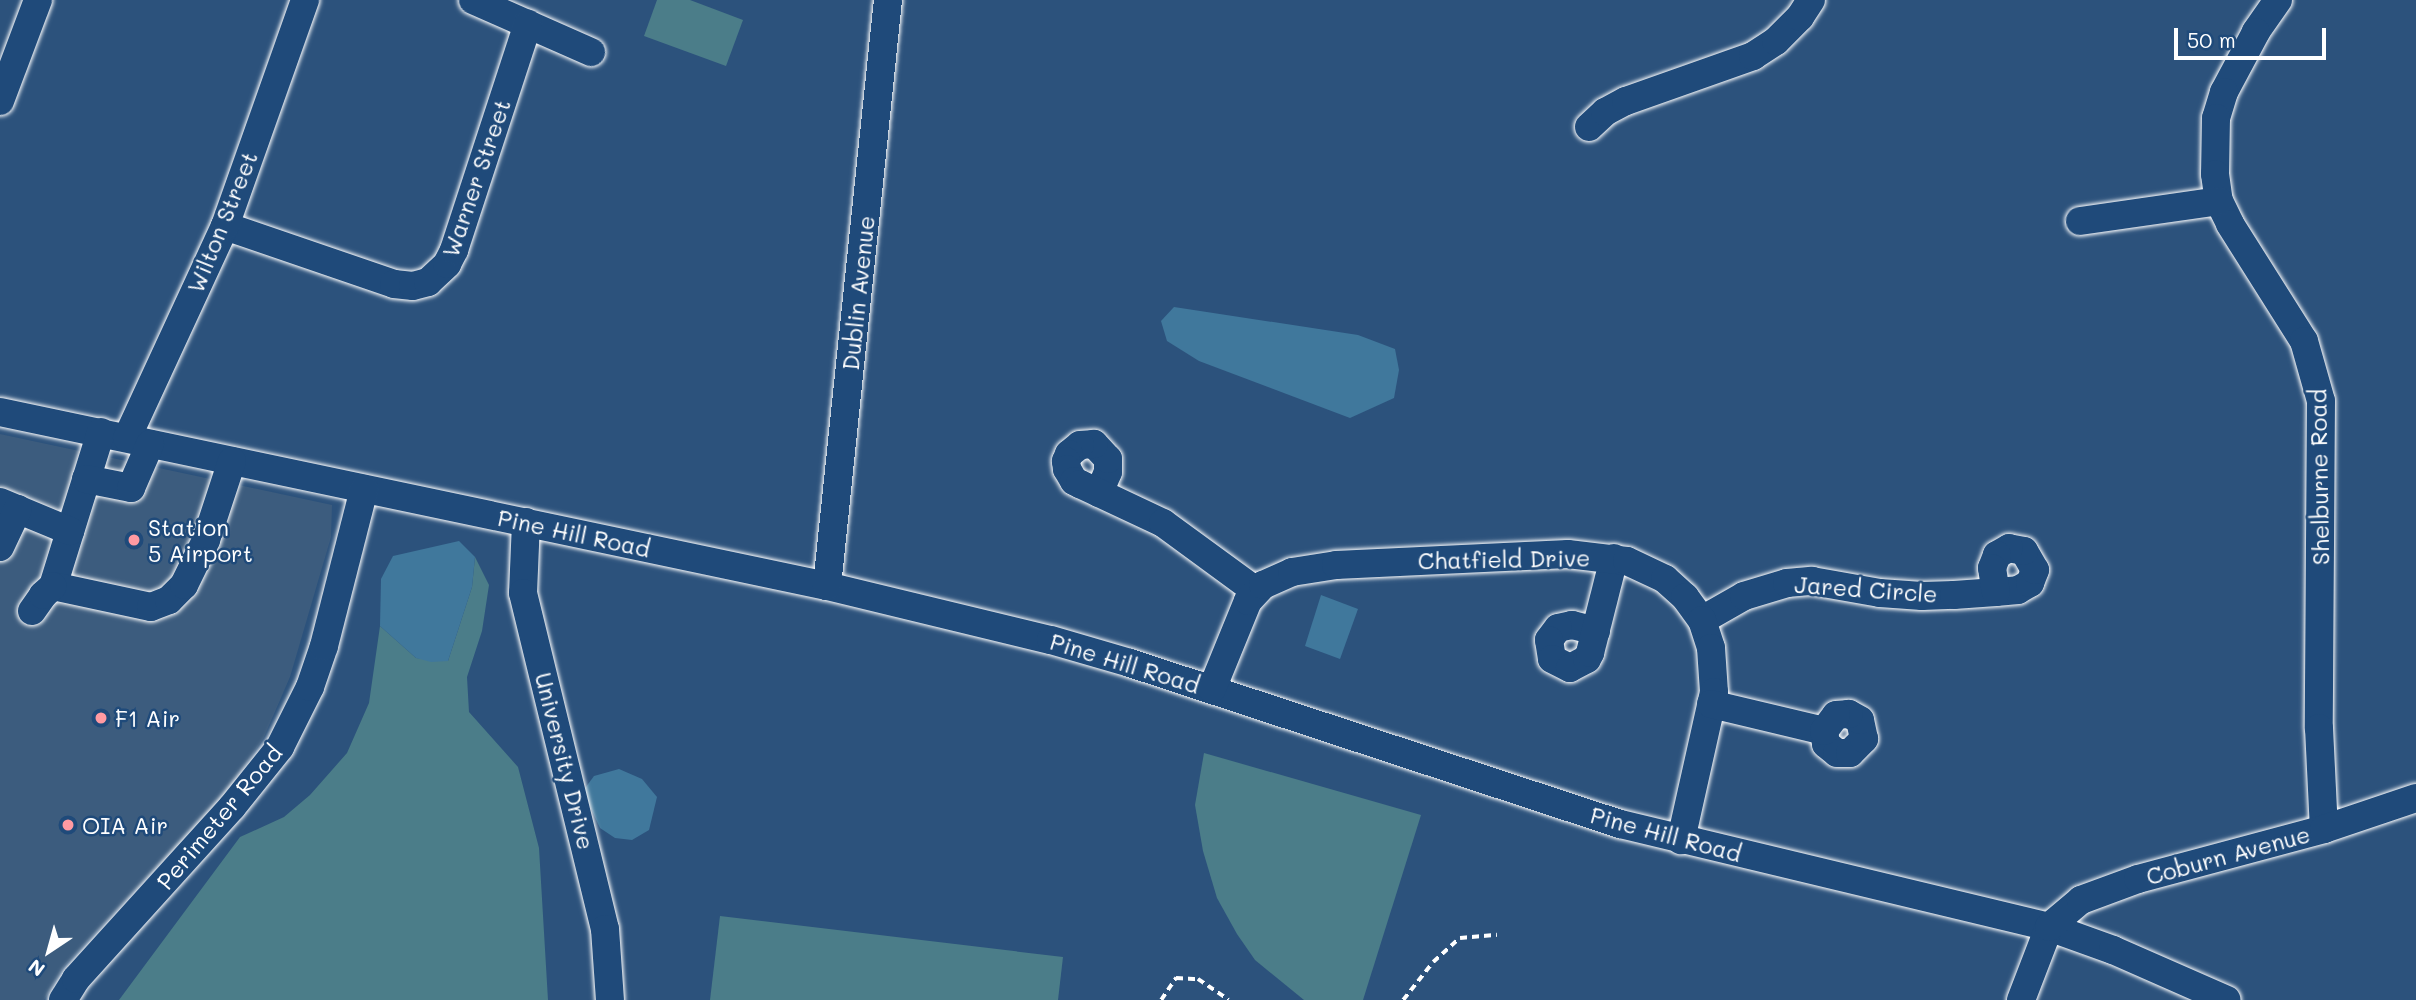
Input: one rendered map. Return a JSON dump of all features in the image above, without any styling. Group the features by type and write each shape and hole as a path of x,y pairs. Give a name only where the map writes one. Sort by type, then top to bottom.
{"street":[{"path":"0,101 38,0"},
{"name":"Wilton Street","path":"126,438 225,226 304,0"},
{"path":"473,0 592,52"},
{"name":"Dublin Avenue","path":"827,586 888,0"},
{"path":"1589,127 1605,112 1626,101 1754,56 1792,25 1811,0"},
{"name":"Shelburne Road","path":"2278,0 2236,67 2216,118 2215,174 2219,201 2242,246 2304,341 2321,401 2319,728 2324,829"},
{"name":"Warner Street","path":"225,226 394,284 413,286 428,282 447,264 454,250 528,24"},
{"path":"2080,221 2219,201"},
{"name":"Pine Hill Road","path":"0,412 827,586 1051,640 1581,811 1681,840 2049,927 2113,950 2227,1000"},
{"path":"86,479 131,488 126,438"},
{"path":"32,611 53,586 86,479 126,438"},
{"path":"53,586 151,607 169,600 184,585 206,540 232,461"},
{"name":"Perimeter Road","path":"63,1000 76,979 232,807 280,747 310,687 324,646 364,489"},
{"path":"1099,494 1163,523 1256,591 1240,617 1212,690"},
{"path":"0,547 9,505 70,531"},
{"name":"University Drive","path":"526,522 523,593 605,929 610,1000"},
{"name":"Chatfield Drive","path":"1256,591 1292,572 1336,565 1568,554 1614,558 1640,565 1665,579 1685,597 1702,620 1714,664 1711,704 1681,840"},
{"path":"1596,631 1614,558"},
{"name":"Jared Circle","path":"1702,620 1744,596 1787,583 1812,581 1900,595 1996,592"},
{"path":"1711,704 1824,730"},
{"name":"Coburn Avenue","path":"2049,927 2081,900 2112,887 2324,829 2416,798"},
{"path":"2021,1000 2049,927"}],"path":[{"path":"1403,1000 1433,962 1460,938 1497,935"},
{"path":"1161,1000 1163,993 1177,978 1198,979 1229,1000"}],"shaded area":[{"path":"1174,307 1358,335 1395,349 1399,370 1394,398 1350,418 1199,361 1167,341 1161,321"},
{"path":"0,434 332,505 331,537 290,677 264,737 226,795 64,966 44,1000 0,1000"},
{"path":"459,541 475,557 472,587 448,661 431,662 416,658 380,626 381,579 393,556"},
{"path":"1321,595 1358,609 1340,659 1305,646"},
{"path":"619,769 642,779 657,797 649,830 632,840 615,838 600,828 583,791 594,776"}],"green space":[{"path":"657,0 690,0 743,20 726,66 644,36"},
{"path":"475,557 489,585 482,631 467,677 469,712 518,767 539,848 548,1000 119,1000 240,837 284,817 310,795 347,753 369,703 380,626 416,658 448,661 472,587"},
{"path":"1204,753 1421,815 1363,1000 1304,1000 1255,960 1237,934 1217,898 1203,851 1195,805"},
{"path":"720,916 1063,957 1058,1000 710,1000"}],"place":[{"name":"Station 5 Airport","path":"134,540"},
{"name":"F1 Air","path":"101,718"},
{"name":"OIA Air","path":"68,825"}]}
